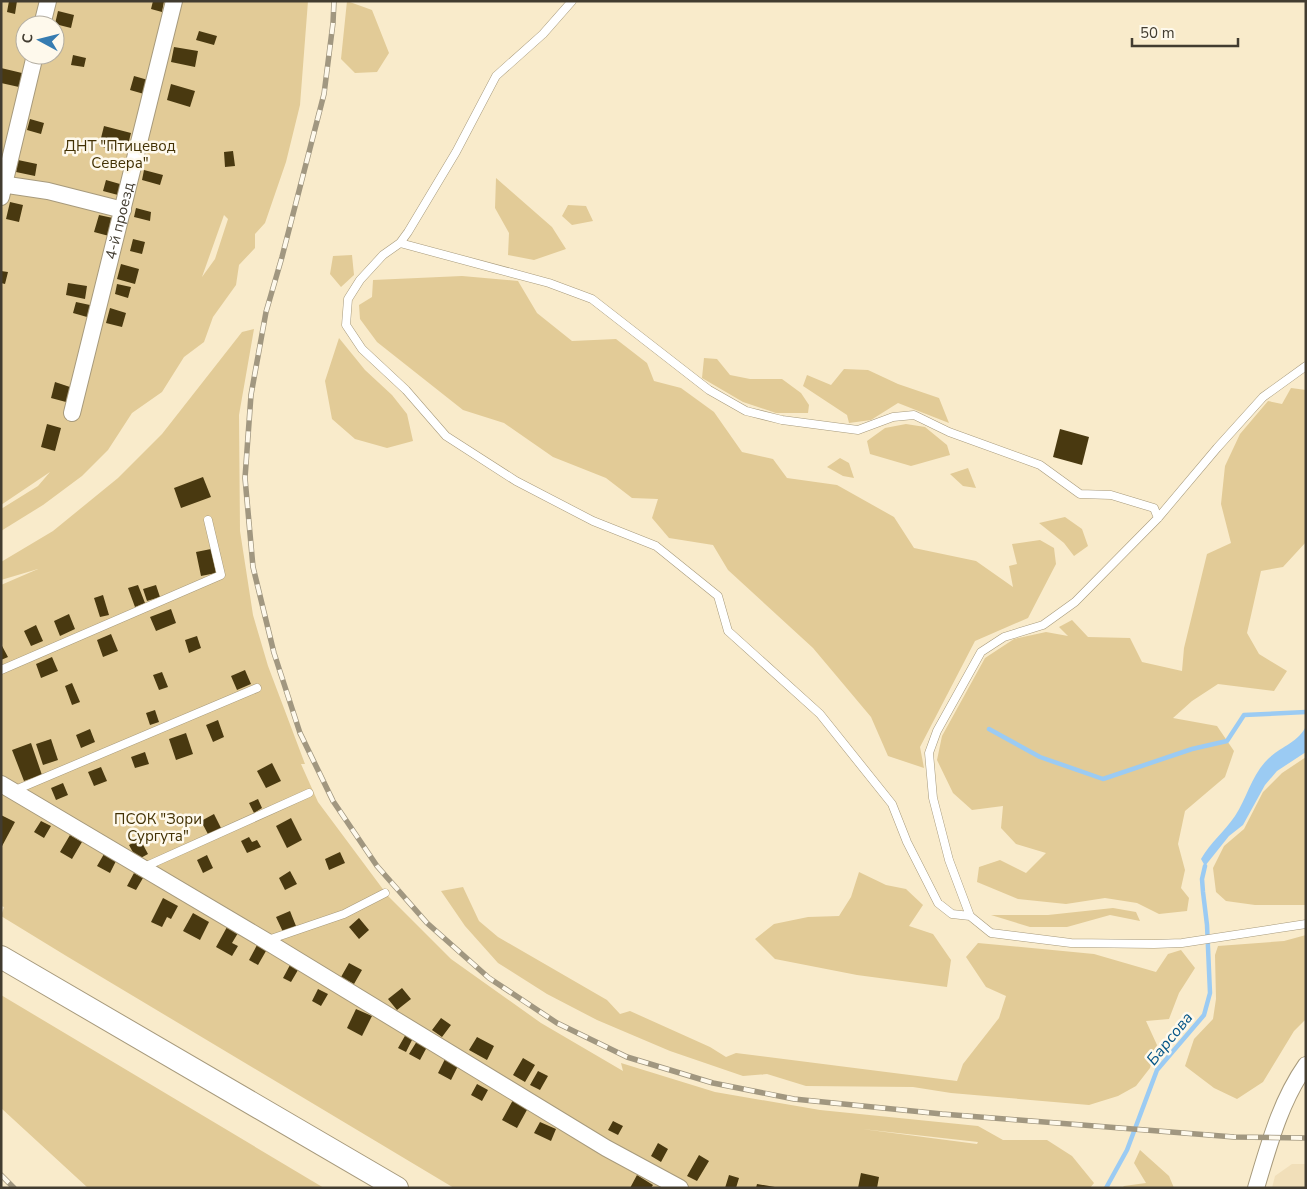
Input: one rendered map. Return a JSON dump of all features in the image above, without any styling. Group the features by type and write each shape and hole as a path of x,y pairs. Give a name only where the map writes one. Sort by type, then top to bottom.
{"main road":[{"path":"1,957 397,1188"}],"street":[{"path":"44,15 48,1"},
{"name":"4-й проезд","path":"72,413 174,1"},
{"path":"33,65 2,188 48,191 123,210"},
{"path":"7,787 266,941 606,1148 680,1188"},
{"path":"1256,1188 1281,1108 1306,1065"}],"lane":[{"path":"572,1 543,34 496,76 456,152 400,243 383,254 360,280 348,300 346,325 362,349 406,390 446,436 525,486 593,521 656,546 718,596 728,631 820,714 892,804 907,842 938,903 952,914 970,916"},
{"path":"400,243 549,283 592,299 709,390 746,411 782,420 858,430 893,418 914,415 949,432 1040,465 1080,494 1111,495 1154,508 1158,518"},
{"path":"1306,366 1263,397 1158,518 1075,602 1043,624 1004,637 981,652 937,731 929,753 933,798 948,860 970,916 991,933 1071,943 1182,943 1306,924"},
{"path":"1,670 221,575 208,520"},
{"path":"7,787 257,688"},
{"path":"142,868 309,793"},
{"path":"266,941 344,914 385,893"}],"shaded area":[{"path":"1292,1164 1306,1164 1306,1188 1272,1188 1275,1176"}],"green space":[{"name":"ДНТ \"Птицевод Севера\"","path":"1,1 308,1 300,105 286,162 265,223 255,234 255,248 239,265 236,285 213,317 204,342 184,357 162,392 132,413 108,450 82,476 43,505 1,531 1,509 38,486 50,472 1,505","holes":["224,215 228,219 215,259 202,277"]},
{"path":"347,1 372,10 389,53 377,72 355,73 341,59"},
{"path":"496,178 552,227 566,249 534,260 508,255 509,233 495,208"},
{"path":"568,205 586,206 593,221 572,225 562,216"},
{"path":"352,255 354,275 341,287 330,274 333,256"},
{"path":"462,276 518,281 537,313 572,341 616,339 647,363 654,381 681,388 714,412 742,452 773,459 787,478 837,485 894,517 914,548 976,561 1013,587 1009,566 1017,564 1012,544 1040,540 1054,548 1056,564 1028,618 975,641 920,747 924,768 888,756 871,717 813,648 728,570 713,545 669,538 652,518 658,499 632,498 606,478 553,457 504,423 463,410 377,342 360,319 359,305 372,297 373,280"},
{"name":"ПСОК \"Зори Сургута\"","path":"254,329 239,415 240,531 253,615 268,666 305,764 301,764 318,802 388,896 451,959 541,1023 623,1071 621,1063 715,1092 820,1110 978,1126 1003,1140 1047,1140 1072,1156 1094,1183 1090,1188 454,1188 1,916 4,907 1,906 1,585 38,569 1,580 1,562 53,531 118,478 162,434 242,332","holes":["862,1129 978,1142 977,1144"]},
{"path":"339,338 365,370 392,395 407,414 413,441 387,448 355,439 332,419 325,381"},
{"path":"704,358 717,359 730,375 750,379 782,379 801,393 809,405 808,413 776,413 743,402 702,378"},
{"path":"844,369 868,370 898,384 939,398 949,423 898,403 871,420 849,423 847,415 803,386 807,375 831,385"},
{"path":"1291,388 1306,390 1306,542 1283,567 1261,571 1247,633 1259,654 1287,671 1274,691 1218,684 1192,701 1173,718 1217,726 1234,751 1225,777 1185,811 1178,844 1185,870 1181,888 1189,898 1187,911 1159,914 1137,903 1105,898 1066,904 1018,899 977,882 979,867 1000,860 1026,873 1046,853 1016,844 1001,828 1003,806 972,810 953,793 937,760 942,736 985,658 1014,639 1046,632 1068,636 1059,627 1072,620 1088,637 1130,638 1142,662 1182,671 1184,648 1207,554 1231,543 1221,504 1225,466 1240,434 1268,401 1282,404"},
{"path":"906,424 925,427 947,445 950,455 911,466 870,454 867,441 885,428"},
{"path":"840,458 849,463 854,478 843,476 827,467"},
{"path":"968,468 976,488 963,486 950,474"},
{"path":"1065,517 1082,529 1088,546 1074,556 1064,543 1039,523"},
{"path":"1306,757 1306,905 1255,905 1226,901 1216,892 1213,868 1224,846 1244,829 1263,792 1282,773"},
{"path":"859,872 886,885 906,889 923,905 909,926 933,934 951,960 947,987 857,975 775,959 755,939 774,924 808,917 839,916 851,897"},
{"path":"463,887 479,921 498,937 607,1000 620,1014 630,1011 710,1047 726,1057 736,1053 957,1081 963,1064 999,1018 1006,996 986,987 966,957 978,943 1094,954 1156,972 1168,954 1181,950 1195,968 1179,993 1169,1019 1146,1021 1157,1045 1150,1068 1136,1086 1118,1096 1089,1105 951,1093 913,1087 806,1086 767,1074 743,1076 670,1051 597,1020 547,994 498,963 465,926 441,891"},
{"path":"1113,908 1136,912 1140,921 1110,915 1067,927 1030,927 991,915 1048,915"},
{"path":"1306,935 1306,1019 1294,1031 1263,1082 1237,1099 1214,1088 1185,1066 1194,1039 1213,1019 1216,999 1215,955 1218,946 1284,941"},
{"path":"1,995 324,1188 88,1188 1,1108"},
{"path":"1140,1150 1169,1176 1174,1188 1122,1188 1124,1186 1146,1183 1134,1163"}],"water":[{"path":"1306,726 1306,752 1277,771 1265,785 1243,825 1229,836 1205,866 1201,859 1235,816 1262,765 1299,736"}],"building":[{"path":"9,1 17,1 15,14 7,12"},
{"path":"153,1 164,1 162,12 151,9"},
{"path":"58,11 74,15 71,28 65,26 65,15 57,15"},
{"path":"199,31 217,36 214,45 196,40"},
{"path":"174,47 198,51 195,67 171,62"},
{"path":"73,55 86,58 84,67 71,65"},
{"path":"1,68 22,73 19,87 1,83"},
{"path":"134,76 148,80 144,94 130,90"},
{"path":"171,84 195,91 190,107 167,100"},
{"path":"30,119 44,123 41,134 27,130"},
{"path":"104,126 131,133 126,153 99,146"},
{"path":"233,151 235,166 225,167 224,152"},
{"path":"18,160 37,164 35,176 16,172"},
{"path":"144,170 163,175 160,185 142,180"},
{"path":"106,180 120,184 118,195 103,191"},
{"path":"10,202 23,205 19,222 6,219"},
{"path":"136,208 151,212 150,221 134,217"},
{"path":"99,215 113,218 109,236 94,232"},
{"path":"133,239 145,242 142,254 130,251"},
{"path":"121,264 139,269 135,284 117,279"},
{"path":"1,271 8,272 5,284 1,283"},
{"path":"68,283 87,286 85,299 66,295"},
{"path":"117,284 131,287 128,298 115,294"},
{"path":"76,302 90,305 87,317 73,313"},
{"path":"110,308 126,313 122,327 106,323"},
{"path":"55,382 70,387 66,402 51,398"},
{"path":"47,424 61,428 55,451 41,447"},
{"path":"1060,429 1089,437 1082,465 1053,457"},
{"path":"203,477 211,497 181,508 174,488"},
{"path":"211,549 216,573 201,576 196,552"},
{"path":"138,585 145,603 135,607 128,588"},
{"path":"156,585 160,597 147,601 143,589"},
{"path":"103,595 109,615 100,617 94,598"},
{"path":"171,609 176,623 156,631 150,617"},
{"path":"69,614 75,629 60,636 54,621"},
{"path":"36,625 43,641 31,646 24,631"},
{"path":"111,634 118,651 103,657 97,640"},
{"path":"197,636 201,648 189,653 185,640"},
{"path":"1,644 8,657 1,660"},
{"path":"52,657 58,671 41,678 36,664"},
{"path":"245,670 251,684 237,690 231,676"},
{"path":"162,672 168,687 159,690 153,675"},
{"path":"72,683 80,702 72,705 65,686"},
{"path":"155,710 159,722 150,725 146,713"},
{"path":"218,720 224,737 213,742 206,725"},
{"path":"90,729 95,742 81,748 76,735"},
{"path":"186,733 193,754 176,760 169,739"},
{"path":"51,739 58,760 43,765 36,744"},
{"path":"31,743 42,775 24,781 12,750"},
{"path":"145,752 149,764 135,768 131,757"},
{"path":"272,763 281,781 266,788 257,771"},
{"path":"101,767 107,781 94,786 88,772"},
{"path":"63,783 68,795 56,800 51,788"},
{"path":"258,799 262,808 254,813 249,803"},
{"path":"214,814 222,830 209,836 201,821"},
{"path":"1,815 15,822 1,848"},
{"path":"291,818 302,840 287,848 276,826"},
{"path":"41,821 51,826 44,838 34,832"},
{"path":"70,835 82,842 72,859 60,852"},
{"path":"249,837 252,842 257,840 261,847 247,853 241,841"},
{"path":"140,839 148,854 137,860 129,845"},
{"path":"340,852 345,863 329,870 325,859"},
{"path":"104,854 116,861 110,873 97,866"},
{"path":"207,855 213,868 203,873 197,860"},
{"path":"290,871 297,884 285,890 279,878"},
{"path":"134,873 143,878 136,890 127,886"},
{"path":"163,898 178,906 171,919 167,917 162,927 151,922"},
{"path":"290,911 296,926 283,932 276,917"},
{"path":"193,913 209,922 200,940 183,931"},
{"path":"359,918 369,930 359,939 349,927"},
{"path":"227,927 238,933 232,943 238,946 232,956 216,947"},
{"path":"257,945 266,951 258,965 249,960"},
{"path":"349,963 362,970 354,984 341,977"},
{"path":"290,965 298,970 291,982 283,978"},
{"path":"402,988 411,999 397,1010 388,999"},
{"path":"318,989 328,994 321,1006 312,1001"},
{"path":"356,1009 372,1016 362,1036 347,1028"},
{"path":"441,1018 451,1025 442,1037 432,1030"},
{"path":"406,1034 413,1038 406,1052 398,1048"},
{"path":"477,1037 494,1046 487,1060 469,1050"},
{"path":"417,1041 427,1047 420,1060 409,1054"},
{"path":"523,1058 535,1065 525,1082 513,1075"},
{"path":"445,1059 458,1066 451,1080 438,1073"},
{"path":"538,1071 548,1076 540,1090 530,1085"},
{"path":"477,1084 488,1090 482,1101 471,1095"},
{"path":"513,1100 528,1108 517,1128 502,1120"},
{"path":"613,1121 623,1126 618,1135 608,1130"},
{"path":"540,1122 556,1129 551,1141 534,1133"},
{"path":"658,1143 668,1149 661,1162 651,1156"},
{"path":"699,1155 709,1161 697,1181 687,1176"},
{"path":"861,1173 879,1177 877,1188 858,1188"},
{"path":"637,1175 653,1185 651,1188 630,1188"},
{"path":"729,1175 739,1178 736,1188 725,1188"},
{"path":"757,1184 775,1187 775,1188 756,1188"}],"waterway":[{"path":"989,729 1040,757 1103,779 1192,749 1227,741 1244,715 1306,712"},
{"name":"Барсова","path":"1106,1188 1127,1150 1157,1070 1204,1015 1210,993 1207,925 1202,879 1205,866"}],"railway":[{"path":"334,1 324,94 266,312 251,395 245,478 253,567 274,653 300,733 333,801 377,866 427,923 489,978 557,1023 627,1057 713,1083 794,1099 942,1114 1234,1137 1306,1138"},
{"path":"1,1175 14,1188"}]}
